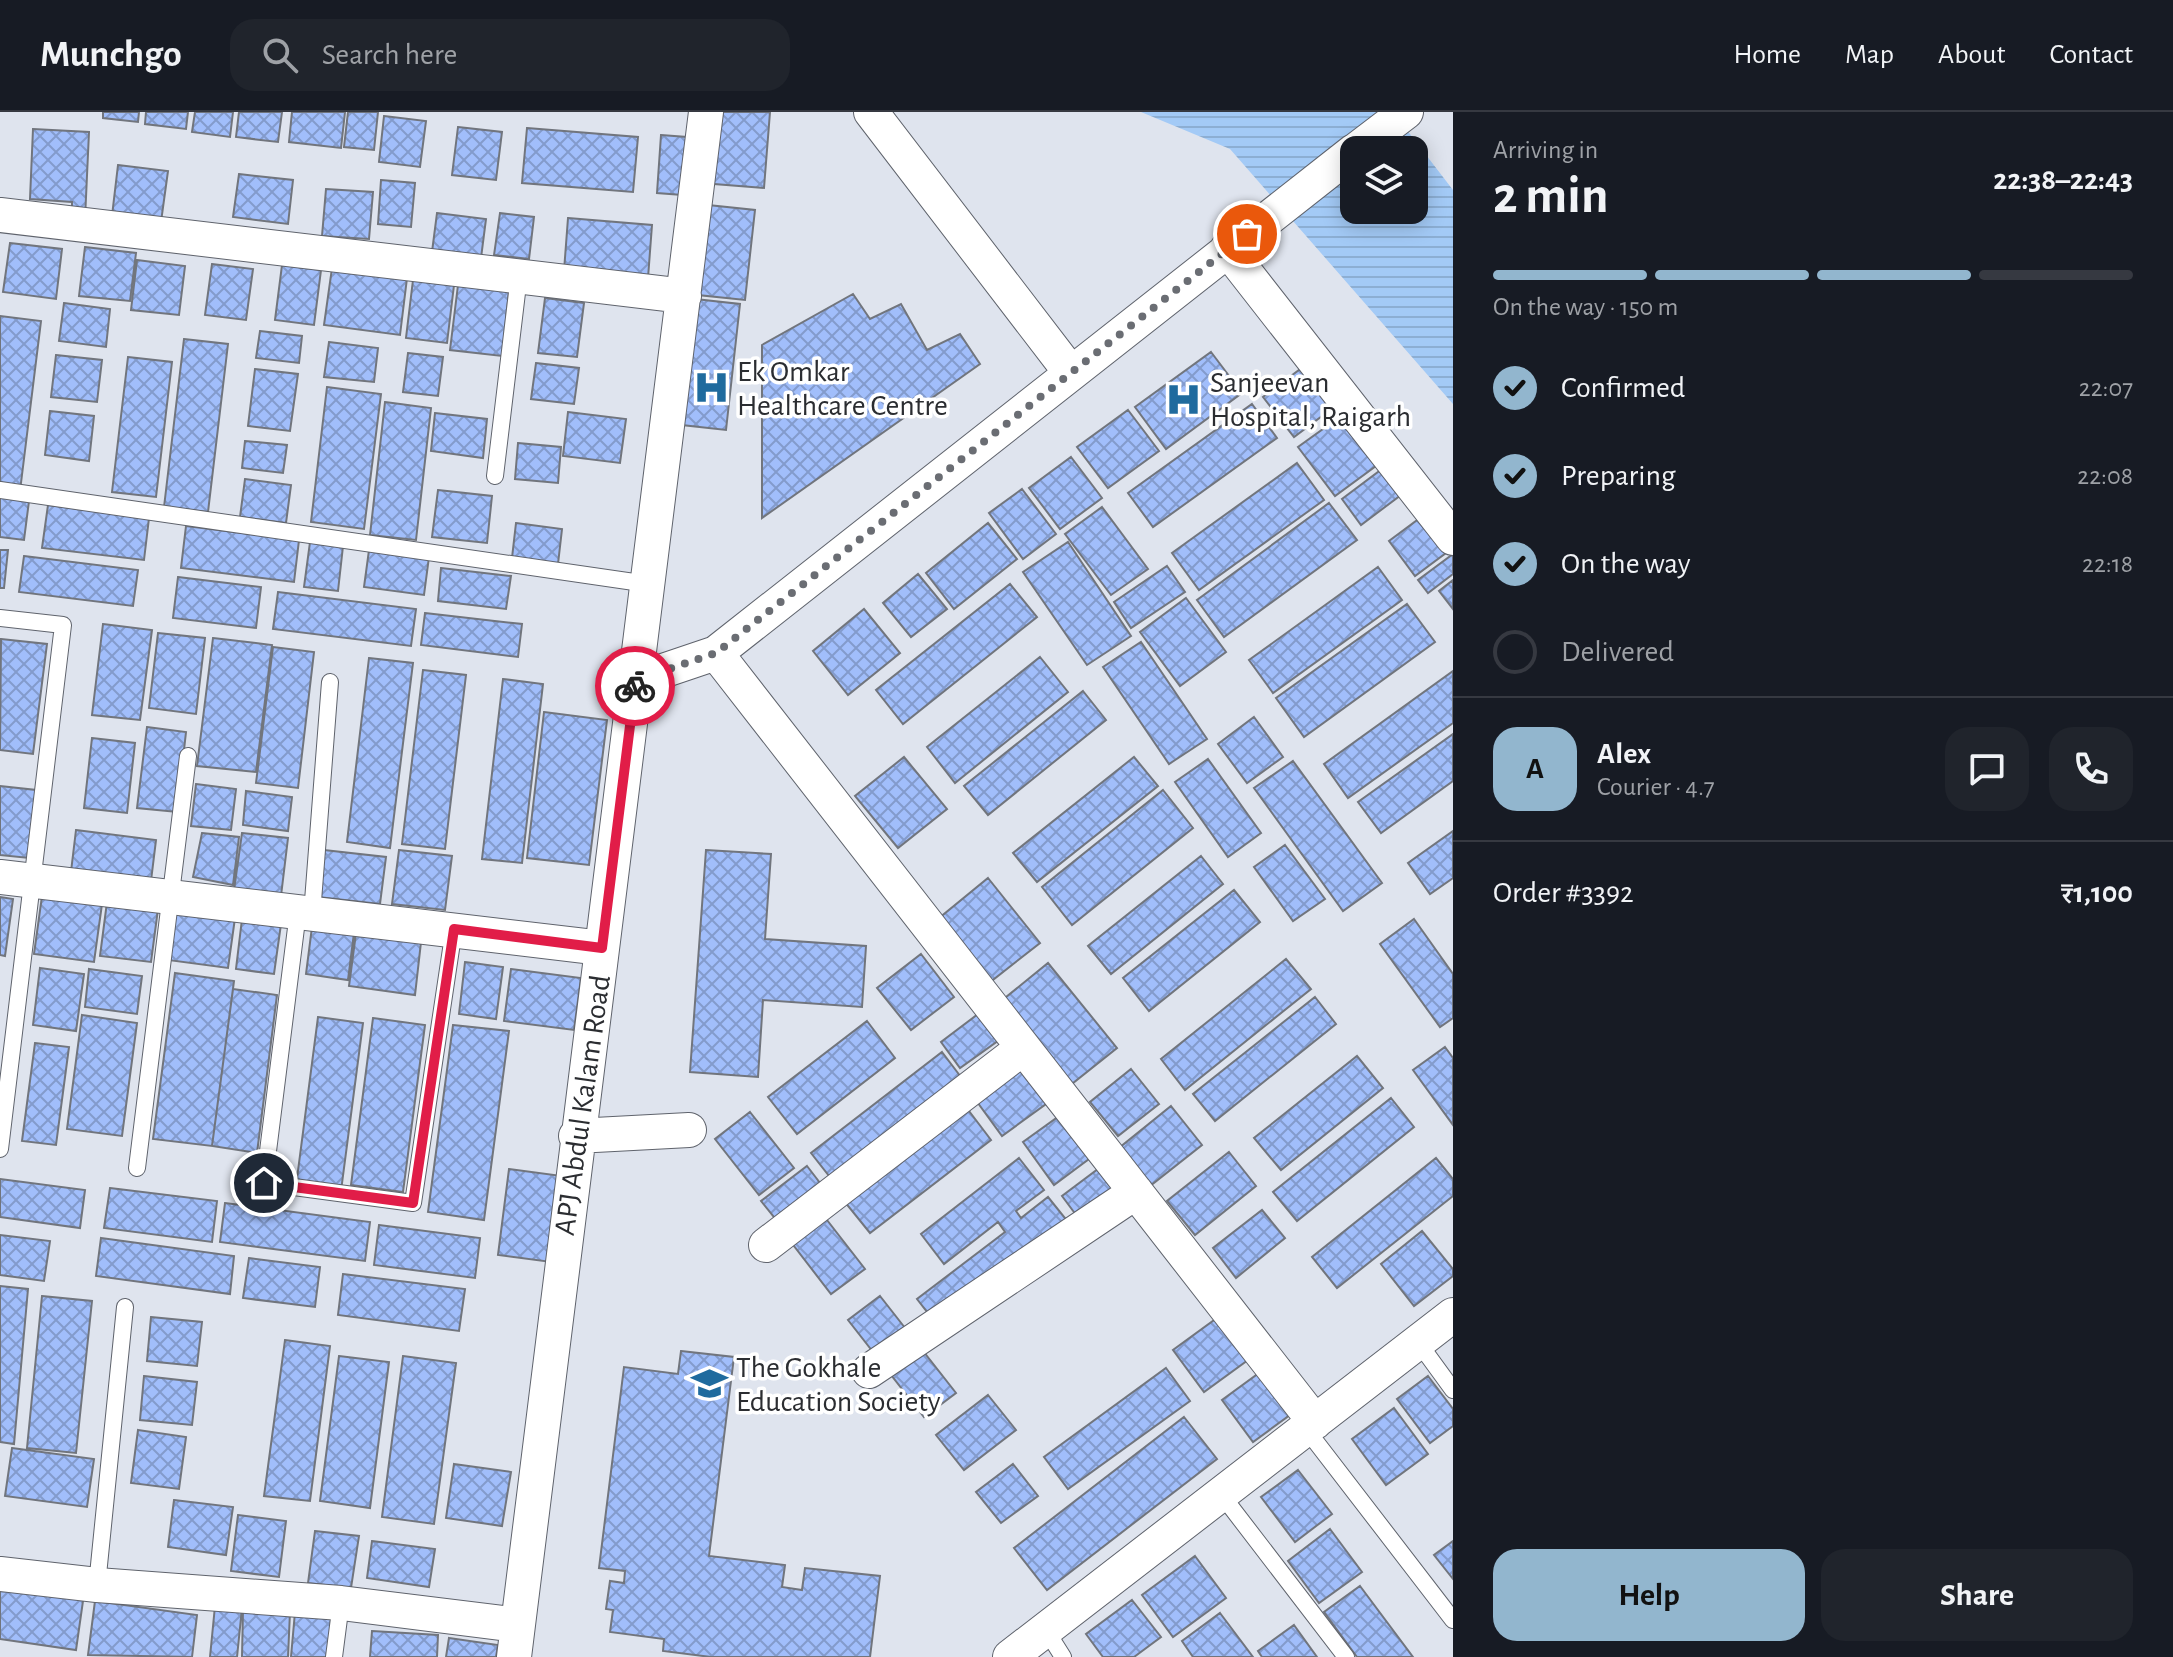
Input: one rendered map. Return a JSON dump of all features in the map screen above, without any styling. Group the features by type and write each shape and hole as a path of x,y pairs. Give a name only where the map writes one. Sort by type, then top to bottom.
{"street":[{"name":"APJ Abdul Kalam Road","path":"516,1641 576,1136 706,112"},
{"path":"871,112 1071,373"},
{"path":"1375,136 1406,112"},
{"path":"636,680 716,653 1340,162"},
{"path":"0,215 684,296"},
{"path":"1227,249 1453,538"},
{"path":"716,653 1136,1192 1310,1425"},
{"path":"16,879 602,948"},
{"path":"766,1245 1023,1048"},
{"path":"576,1136 689,1130"},
{"path":"869,1371 1136,1192"},
{"path":"1010,1657 1054,1644 1221,1494 1453,1315"},
{"path":"0,1574 97,1585 341,1603 516,1641"}],"lane":[{"path":"495,476 519,276"},
{"path":"0,490 648,584"},
{"path":"0,618 63,625 16,879 0,1149"},
{"path":"330,682 305,913 264,1183 413,1203 454,929"},
{"path":"137,1168 188,756"},
{"path":"97,1585 125,1307"},
{"path":"1418,1342 1453,1390"},
{"path":"1310,1425 1453,1620"},
{"path":"1221,1494 1346,1657"},
{"path":"334,1657 341,1603"}],"water":[{"path":"1141,112 1393,112 1411,136 1340,136 1340,224 1428,224 1428,158 1453,190 1453,404 1230,149"}],"building":[{"path":"103,112 139,112 138,122 103,118"},
{"path":"146,112 188,112 186,129 145,124"},
{"path":"195,112 233,112 230,137 192,132"},
{"path":"239,112 282,112 278,142 236,137"},
{"path":"292,112 345,112 341,148 289,142"},
{"path":"348,112 378,112 374,150 344,147"},
{"path":"708,112 770,112 764,188 702,183"},
{"path":"384,116 426,121 420,167 379,162"},
{"path":"458,127 502,132 496,180 452,175"},
{"path":"527,128 638,137 633,192 522,183"},
{"path":"33,129 89,132 85,219 72,219 72,202 30,199"},
{"path":"661,135 700,138 695,196 657,193"},
{"path":"118,165 168,171 161,222 112,216"},
{"path":"239,174 293,180 288,224 233,217"},
{"path":"381,180 415,183 411,227 378,224"},
{"path":"326,189 373,192 369,239 322,236"},
{"path":"708,205 755,210 745,300 698,295"},
{"path":"437,213 486,219 481,258 432,252"},
{"path":"500,213 534,217 529,259 494,255"},
{"path":"568,218 652,225 648,278 564,271"},
{"path":"10,243 62,249 56,299 3,292"},
{"path":"85,247 136,253 130,301 79,296"},
{"path":"137,260 185,266 179,315 131,310"},
{"path":"212,264 253,269 246,320 205,315"},
{"path":"282,265 321,270 314,325 275,320"},
{"path":"332,268 407,278 400,335 324,325"},
{"path":"413,280 454,285 447,343 406,338"},
{"path":"458,285 509,291 502,356 450,350"},
{"path":"853,294 870,319 901,304 927,350 960,334 980,364 762,518 762,345"},
{"path":"545,298 584,303 577,357 538,353"},
{"path":"686,298 740,304 726,430 673,424"},
{"path":"64,303 110,309 106,347 59,341"},
{"path":"0,316 41,321 20,491 0,489"},
{"path":"260,331 302,336 299,363 256,358"},
{"path":"184,339 228,344 208,512 164,507"},
{"path":"329,342 378,348 374,382 324,377"},
{"path":"1211,352 1242,393 1166,449 1135,407"},
{"path":"408,353 443,357 438,396 403,392"},
{"path":"56,355 102,360 97,402 51,397"},
{"path":"128,357 172,362 156,497 112,492"},
{"path":"536,363 579,368 574,404 531,399"},
{"path":"1307,364 1338,404 1294,437 1263,397"},
{"path":"255,369 298,374 290,431 248,426"},
{"path":"327,387 381,394 364,529 311,522"},
{"path":"385,402 431,408 416,540 370,535"},
{"path":"1252,404 1277,438 1153,527 1128,493"},
{"path":"1128,410 1159,451 1108,488 1077,447"},
{"path":"50,411 94,416 89,461 45,455"},
{"path":"568,412 626,419 620,463 563,456"},
{"path":"435,413 487,419 483,458 431,451"},
{"path":"1344,414 1380,463 1335,496 1298,447"},
{"path":"245,441 287,445 283,473 242,468"},
{"path":"518,443 561,447 558,483 515,479"},
{"path":"1071,457 1102,498 1060,529 1029,488"},
{"path":"1297,463 1324,500 1199,590 1172,553"},
{"path":"1386,466 1405,492 1361,525 1342,499"},
{"path":"245,479 291,485 286,523 240,517"},
{"path":"1022,489 1056,534 1023,559 989,513"},
{"path":"438,490 492,496 487,543 432,537"},
{"path":"0,497 29,501 24,540 0,537"},
{"path":"1329,503 1357,540 1224,637 1197,600"},
{"path":"48,505 149,518 144,560 42,548"},
{"path":"1102,507 1148,569 1111,595 1065,534"},
{"path":"1424,515 1450,550 1415,576 1389,541"},
{"path":"516,523 562,529 558,564 512,558"},
{"path":"988,523 1017,559 954,609 926,573"},
{"path":"186,526 299,540 294,582 181,568"},
{"path":"310,542 343,546 338,591 304,587"},
{"path":"1068,542 1131,636 1087,665 1023,572"},
{"path":"0,550 8,550 4,588 0,588"},
{"path":"369,550 429,557 424,595 364,587"},
{"path":"1453,554 1453,574 1428,593 1418,580"},
{"path":"24,556 138,570 133,606 19,592"},
{"path":"1167,566 1185,592 1131,628 1114,602"},
{"path":"1378,567 1402,600 1273,693 1249,660"},
{"path":"441,568 511,576 506,609 438,601"},
{"path":"918,574 947,609 911,637 883,603"},
{"path":"178,577 261,587 256,628 173,618"},
{"path":"1453,580 1453,609 1439,591"},
{"path":"1010,584 1037,617 903,724 876,690"},
{"path":"278,592 416,609 411,646 273,629"},
{"path":"1186,598 1226,652 1180,686 1140,632"},
{"path":"1407,604 1435,642 1304,737 1276,698"},
{"path":"864,609 900,653 848,695 813,651"},
{"path":"425,613 522,624 518,657 421,645"},
{"path":"103,624 152,630 140,720 92,715"},
{"path":"158,633 205,638 196,714 149,708"},
{"path":"213,638 272,645 256,772 197,766"},
{"path":"1,639 47,644 33,754 0,750"},
{"path":"1141,642 1207,739 1169,764 1103,667"},
{"path":"273,647 314,652 298,788 256,783"},
{"path":"1040,657 1068,692 955,783 927,747"},
{"path":"369,658 413,663 390,848 347,842"},
{"path":"423,670 466,675 445,849 402,844"},
{"path":"1453,671 1453,723 1348,798 1324,764"},
{"path":"503,679 543,684 522,863 482,859"},
{"path":"1083,691 1106,720 988,815 964,786"},
{"path":"544,712 607,720 589,865 527,858"},
{"path":"1254,717 1283,757 1247,783 1218,744"},
{"path":"147,727 186,732 177,812 137,808"},
{"path":"1453,734 1453,781 1381,833 1358,802"},
{"path":"92,738 135,743 127,813 84,808"},
{"path":"904,757 947,809 898,848 855,796"},
{"path":"1134,757 1158,786 1037,882 1013,853"},
{"path":"1208,759 1261,833 1228,857 1175,782"},
{"path":"1293,761 1382,883 1343,911 1254,788"},
{"path":"196,784 236,789 231,830 191,826"},
{"path":"0,786 36,790 29,858 0,855"},
{"path":"1163,790 1193,828 1072,925 1042,887"},
{"path":"246,791 292,797 288,831 243,825"},
{"path":"76,830 156,840 150,889 70,880"},
{"path":"1453,831 1453,878 1430,894 1408,863"},
{"path":"202,833 239,837 233,885 193,877"},
{"path":"242,833 288,838 281,896 234,890"},
{"path":"1285,845 1325,899 1293,921 1254,867"},
{"path":"324,850 386,857 380,904 318,897"},
{"path":"399,850 452,856 445,910 392,904"},
{"path":"706,850 771,854 765,939 866,946 862,1007 763,1000 758,1077 690,1072"},
{"path":"1201,856 1223,884 1111,974 1088,946"},
{"path":"988,878 1040,943 989,983 938,919"},
{"path":"1234,890 1260,922 1149,1011 1123,978"},
{"path":"42,896 102,904 94,962 34,954"},
{"path":"0,897 13,899 5,956 0,955"},
{"path":"107,902 158,909 151,962 100,956"},
{"path":"174,910 235,918 228,968 168,960"},
{"path":"242,919 281,924 274,974 236,969"},
{"path":"1414,919 1453,974 1453,1018 1440,1027 1380,944"},
{"path":"312,927 354,933 348,980 306,974"},
{"path":"356,933 421,942 415,995 349,986"},
{"path":"921,954 954,997 911,1030 877,988"},
{"path":"1286,959 1311,989 1185,1090 1161,1059"},
{"path":"465,962 503,967 496,1019 459,1014"},
{"path":"1048,963 1117,1048 1068,1087 1000,1002"},
{"path":"40,968 84,974 76,1031 33,1025"},
{"path":"89,969 142,976 137,1014 85,1007"},
{"path":"511,969 581,978 574,1030 504,1021"},
{"path":"175,973 234,981 212,1146 153,1139"},
{"path":"233,989 277,995 257,1153 212,1146"},
{"path":"1315,997 1336,1024 1215,1121 1193,1094"},
{"path":"982,1011 1002,1038 960,1068 941,1042"},
{"path":"82,1015 137,1023 122,1136 67,1129"},
{"path":"318,1017 363,1023 341,1191 296,1186"},
{"path":"373,1018 425,1025 403,1192 351,1185"},
{"path":"867,1021 895,1058 797,1134 768,1097"},
{"path":"453,1025 509,1031 484,1220 428,1212"},
{"path":"35,1043 69,1047 56,1145 22,1141"},
{"path":"1445,1047 1453,1058 1453,1125 1413,1070"},
{"path":"942,1052 967,1085 837,1186 811,1153"},
{"path":"1357,1056 1383,1088 1281,1170 1254,1138"},
{"path":"1025,1062 1053,1099 1002,1136 975,1099"},
{"path":"1131,1069 1159,1104 1118,1136 1090,1102"},
{"path":"1391,1098 1414,1127 1297,1221 1273,1192"},
{"path":"1171,1106 1202,1145 1150,1186 1119,1148"},
{"path":"966,1107 991,1140 870,1233 844,1201"},
{"path":"750,1112 794,1168 759,1195 715,1139"},
{"path":"1062,1114 1093,1156 1054,1185 1023,1142"},
{"path":"1229,1152 1256,1186 1195,1235 1167,1201"},
{"path":"1019,1158 1044,1190 1016,1211 1021,1218 1048,1197 1077,1233 945,1335 917,1299 1005,1232 998,1222 944,1264 921,1234"},
{"path":"1436,1158 1453,1179 1453,1196 1337,1288 1312,1257"},
{"path":"807,1166 827,1192 782,1227 761,1201"},
{"path":"509,1169 562,1176 551,1262 498,1255"},
{"path":"1098,1169 1127,1210 1091,1235 1062,1196"},
{"path":"0,1179 85,1190 80,1228 0,1217"},
{"path":"110,1188 217,1201 212,1242 104,1228"},
{"path":"225,1203 370,1222 365,1261 220,1242"},
{"path":"1262,1210 1285,1238 1236,1278 1213,1248"},
{"path":"820,1211 865,1269 831,1294 787,1237"},
{"path":"379,1225 480,1238 475,1278 374,1265"},
{"path":"1422,1231 1453,1269 1453,1276 1414,1306 1381,1264"},
{"path":"0,1235 50,1241 44,1281 0,1275"},
{"path":"101,1238 234,1256 230,1294 96,1276"},
{"path":"249,1258 320,1267 315,1307 243,1298"},
{"path":"343,1274 465,1289 459,1331 338,1315"},
{"path":"0,1286 28,1289 14,1444 0,1442"},
{"path":"42,1296 92,1301 76,1453 27,1448"},
{"path":"880,1296 956,1393 924,1417 848,1320"},
{"path":"151,1317 202,1322 197,1366 147,1361"},
{"path":"1217,1318 1248,1360 1204,1392 1173,1350"},
{"path":"285,1340 330,1346 310,1501 264,1496"},
{"path":"681,1351 734,1357 709,1556 785,1565 782,1587 802,1590 805,1568 880,1576 870,1657 711,1657 663,1651 664,1639 610,1632 613,1610 606,1609 610,1581 624,1583 625,1571 599,1568 624,1367 678,1374"},
{"path":"339,1356 389,1362 370,1508 320,1501"},
{"path":"403,1356 456,1363 434,1524 382,1517"},
{"path":"1270,1365 1301,1407 1253,1442 1222,1400"},
{"path":"1166,1368 1190,1401 1068,1489 1044,1457"},
{"path":"144,1376 197,1382 192,1425 140,1420"},
{"path":"1428,1376 1453,1409 1453,1426 1430,1443 1397,1399"},
{"path":"988,1395 1016,1430 964,1470 936,1435"},
{"path":"1394,1408 1428,1454 1386,1485 1352,1439"},
{"path":"1184,1417 1217,1459 1047,1590 1014,1548"},
{"path":"138,1430 186,1437 179,1489 131,1483"},
{"path":"12,1448 94,1459 87,1507 5,1496"},
{"path":"454,1464 511,1472 502,1526 446,1518"},
{"path":"1013,1464 1038,1496 1001,1523 976,1492"},
{"path":"1298,1470 1332,1514 1295,1542 1261,1497"},
{"path":"174,1500 233,1507 226,1555 168,1547"},
{"path":"238,1515 286,1521 279,1577 231,1571"},
{"path":"1330,1529 1362,1572 1319,1603 1288,1561"},
{"path":"315,1531 359,1536 351,1588 308,1583"},
{"path":"372,1541 435,1549 429,1587 367,1578"},
{"path":"1453,1541 1453,1579 1434,1555"},
{"path":"1195,1556 1226,1598 1173,1637 1142,1595"},
{"path":"1360,1586 1413,1657 1357,1657 1324,1612"},
{"path":"0,1591 84,1594 76,1650 0,1639"},
{"path":"1132,1600 1161,1637 1134,1657 1103,1657 1086,1634"},
{"path":"95,1601 197,1615 192,1657 88,1655"},
{"path":"215,1606 242,1608 237,1657 210,1657"},
{"path":"243,1610 290,1612 288,1657 242,1657"},
{"path":"295,1612 332,1615 327,1657 291,1657"},
{"path":"1220,1613 1253,1657 1193,1657 1182,1641"},
{"path":"1294,1625 1317,1657 1262,1657 1258,1651"},
{"path":"372,1631 438,1635 437,1657 370,1657"},
{"path":"449,1638 498,1645 496,1657 446,1657"}],"way so far":[{"path":"635,686 636,680 716,653 1247,234"}],"place":[{"name":"Ek Omkar Healthcare Centre","path":"711,388"},
{"name":"Sanjeevan Hospital, Raigarh","path":"1184,399"},
{"name":"The Gokhale Education Society","path":"710,1384"}],"route":[{"path":"264,1183 413,1203 454,929 602,948 635,686"}]}
